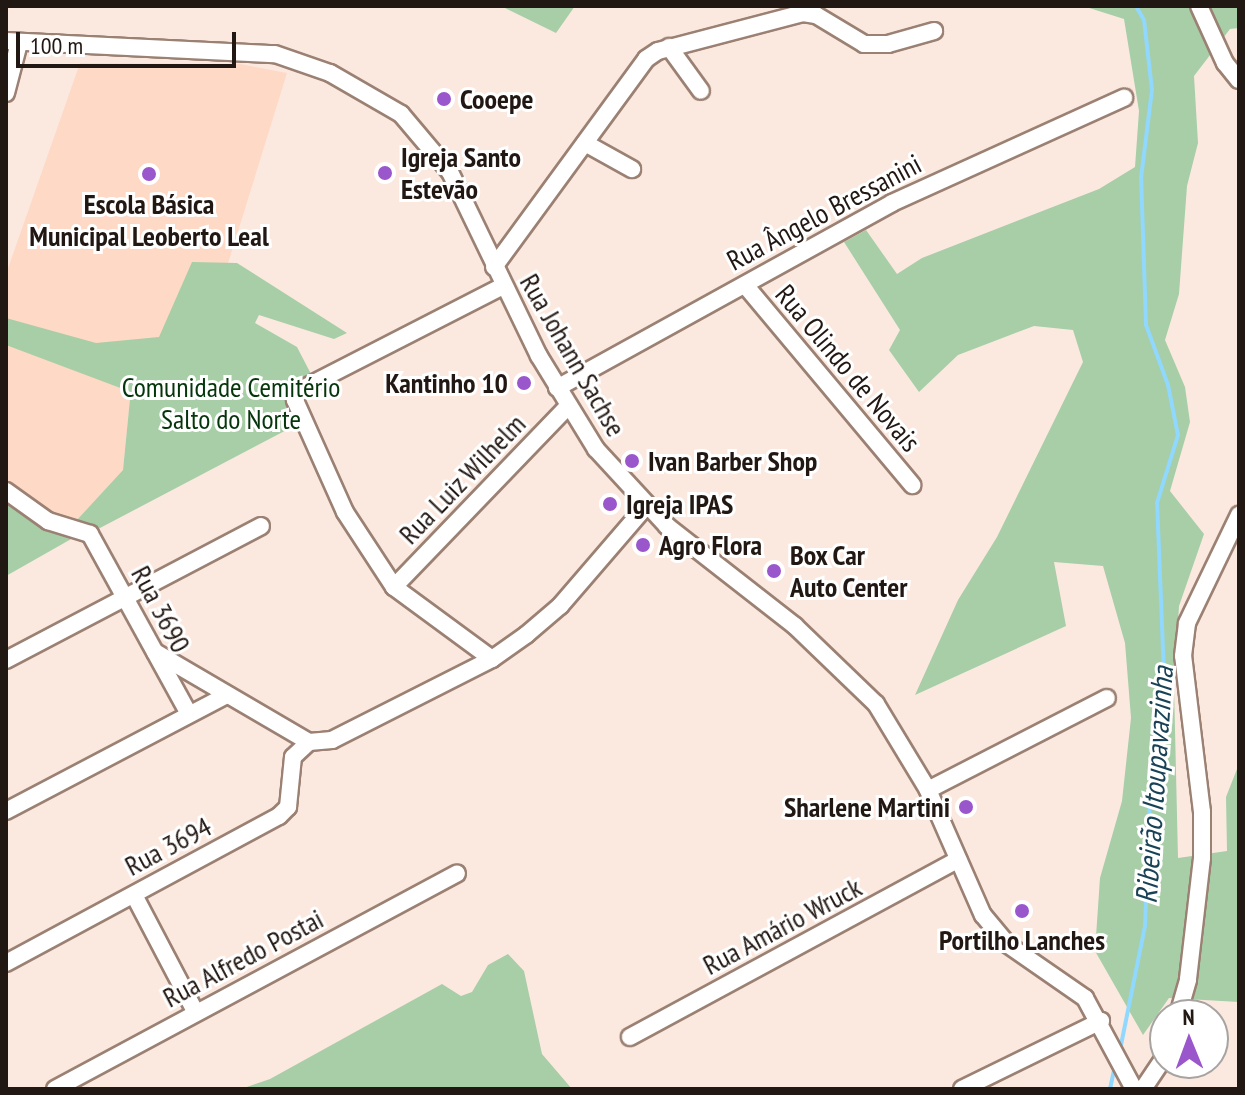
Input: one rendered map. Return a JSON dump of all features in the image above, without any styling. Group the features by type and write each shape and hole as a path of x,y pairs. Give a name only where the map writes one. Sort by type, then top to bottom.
{"street":[{"path":"1199,6 1225,63 1239,80"},
{"path":"494,267 646,59 669,47 803,13 816,15 864,44 888,44 934,31"},
{"path":"6,93 12,42"},
{"name":"Rua Johann Sachse","path":"12,42 252,50 330,73 388,104 423,136 450,172 503,286 567,407 601,455 647,505 853,678 897,732 997,934 1085,998 1101,1021 1134,1089"},
{"path":"669,47 701,91"},
{"name":"Rua Ângelo Bressanini","path":"557,388 892,203 1124,98"},
{"path":"585,143 632,169"},
{"name":"Rua Olindo de Novais","path":"745,285 912,485"},
{"path":"492,659 394,587 345,512 295,395 503,286"},
{"name":"Rua Luiz Wilhelm","path":"394,587 567,407"},
{"name":"Rua 3690","path":"6,491 48,521 86,530 189,714"},
{"path":"154,651 309,742 332,740 492,659 560,606 647,505"},
{"path":"1182,999 1188,979 1202,858 1202,812 1183,656 1187,623 1239,515"},
{"path":"6,660 261,526"},
{"path":"1223,547 1239,555"},
{"path":"6,811 227,695"},
{"path":"928,790 1107,698"},
{"name":"Rua 3694","path":"6,963 279,816 288,807 293,757 309,742"},
{"name":"Rua Amário Wruck","path":"630,1037 958,860"},
{"name":"Rua Alfredo Postai","path":"55,1089 457,873"},
{"path":"134,895 196,1013"},
{"path":"962,1089 1101,1021"}],"shaded area":[{"name":"Escola Básica Municipal Leoberto Leal","path":"80,63 240,64 287,73 196,367 130,399 123,470 76,521 49,515 6,482 6,274"}],"green space":[{"path":"501,6 575,6 556,33"},
{"path":"1083,6 1239,6 1239,28 1230,29 1194,76 1198,143 1187,186 1179,294 1165,340 1185,387 1190,422 1170,491 1204,534 1179,606 1174,686 1178,858 1227,851 1226,797 1239,764 1239,1002 1229,999 1149,999 1149,1026 1143,1035 1095,951 1100,878 1122,801 1131,718 1125,643 1103,566 1054,562 1066,626 915,695 958,600 997,537 1083,362 1073,330 1034,326 958,355 919,392 889,350 900,330 844,242 866,230 897,274 922,258 1099,189 1135,167 1139,111 1124,19"},
{"name":"Comunidade Cemitério Salto do Norte","path":"192,262 237,263 347,333 334,339 259,315 255,323 297,347 311,374 280,389 298,424 100,528 76,521 123,470 130,399 139,395 6,345 6,318 96,343 159,337"},
{"path":"6,500 80,534 6,576"},
{"path":"508,954 524,971 542,1054 572,1089 241,1089 270,1079 442,984 461,996 472,992 488,965"}],"waterway":[{"name":"Ribeirão Itoupavazinha","path":"1121,1045 1145,926 1150,793 1165,700 1157,503 1178,435 1168,385 1146,325 1141,178 1152,90 1144,20 1136,6"},
{"name":"Ribeirão Itoupavazinha","path":"1110,1089 1115,1065"}],"place":[{"name":"Cooepe","path":"444,99"},
{"name":"Igreja Santo Estevão","path":"385,173"},
{"name":"Escola Básica Municipal Leoberto Leal","path":"149,174"},
{"name":"Kantinho 10","path":"524,383"},
{"name":"Ivan Barber Shop","path":"632,461"},
{"name":"Igreja IPAS","path":"610,504"},
{"name":"Agro Flora","path":"643,545"},
{"name":"Box Car Auto Center","path":"774,571"},
{"name":"Sharlene Martini","path":"966,807"},
{"name":"Portilho Lanches","path":"1022,911"}]}
